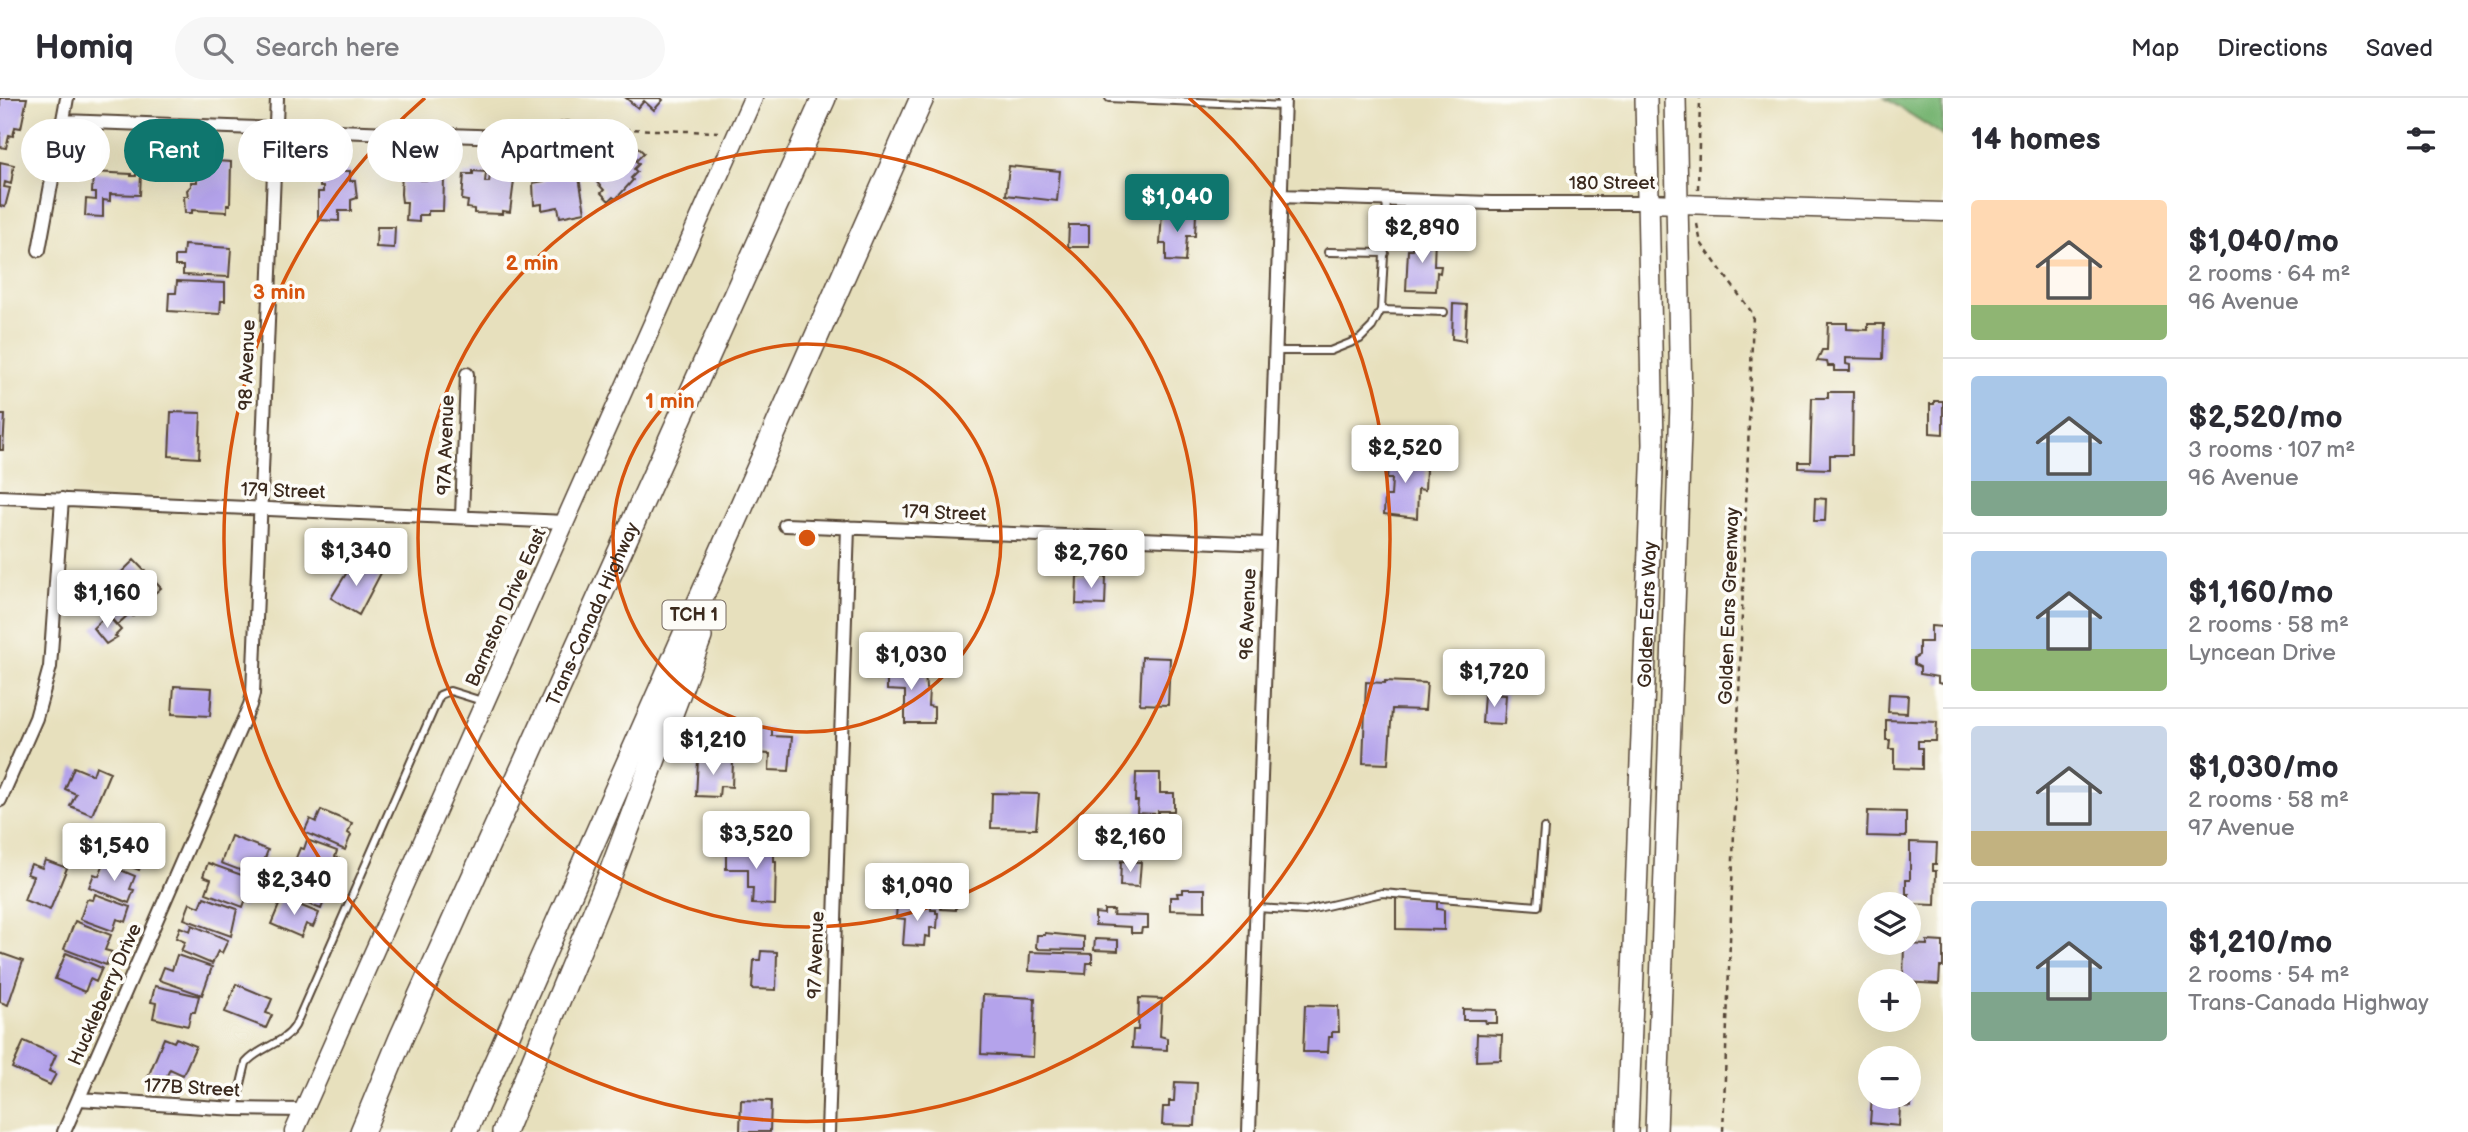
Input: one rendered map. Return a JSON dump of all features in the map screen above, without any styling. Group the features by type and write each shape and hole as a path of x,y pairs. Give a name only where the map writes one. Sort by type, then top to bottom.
{"highway":[{"name":"Trans-Canada Highway","path":"362,1132 401,1038 824,98"},
{"name":"TCH 1","path":"465,1132 922,98"},
{"path":"504,1132 610,874 791,397"},
{"path":"346,1132 401,1038"}],"main road":[{"name":"Golden Ears Way","path":"1627,1132 1653,444 1646,98"},
{"name":"Golden Ears Way","path":"1656,1132 1687,204 1675,98"}],"street":[{"path":"62,119 66,98"},
{"name":"98 Avenue","path":"276,119 277,98"},
{"name":"Barnston Drive East","path":"294,1132 753,98"},
{"name":"96 Avenue","path":"1249,1132 1284,102"},
{"path":"110,123 238,127"},
{"path":"353,131 477,136"},
{"path":"39,250 51,182"},
{"name":"98 Avenue","path":"260,508 274,182"},
{"name":"180 Street","path":"1280,197 1491,203 1647,203 1943,212"},
{"name":"97A Avenue","path":"462,517 467,374"},
{"name":"179 Street","path":"0,496 565,522"},
{"path":"0,800 36,718 50,667 62,499"},
{"name":"Huckleberry Drive","path":"64,1132 250,705 255,677 260,508"},
{"name":"179 Street","path":"785,525 1268,544"},
{"name":"97 Avenue","path":"828,1132 848,527"},
{"name":"177B Street","path":"79,1099 235,1109 304,1110"}],"lane":[{"path":"1109,98 1284,102"},
{"path":"1275,351 1330,351 1360,339 1372,327 1381,310 1387,200"},
{"path":"1328,252 1385,253"},
{"path":"1381,310 1444,312"},
{"path":"235,1109 246,1063 250,1057 292,1032 295,1026 440,695 450,691 485,703"},
{"path":"1257,908 1305,911 1382,893 1538,906 1544,828"}],"path":[{"name":"Golden Ears Greenway","path":"1700,98 1687,204 1697,223 1701,243 1753,314 1723,1132"},
{"path":"638,129 721,132"}],"green space":[{"path":"1885,98 1943,98 1943,136 1938,132"}],"building":[{"path":"0,98 27,98 21,128 15,127 13,136 9,135 6,148 0,147"},
{"path":"626,98 663,100 654,110 644,101 638,108"},
{"path":"638,147 644,153 638,159"},
{"path":"0,162 14,165 11,184 5,182 4,187 10,188 5,207 0,206"},
{"path":"224,162 231,162 230,205 227,205 227,212 192,210 192,213 185,213 184,196 188,196 187,190 191,182 224,182"},
{"path":"1009,166 1060,171 1057,201 1006,195"},
{"path":"473,171 477,171 477,182 514,182 510,212 474,213 474,209 467,208 468,201 462,200 464,174 473,174"},
{"path":"110,173 124,174 124,182 141,182 140,195 110,194 110,201 103,200 103,217 85,216 86,199 96,200 96,193 92,193 93,182 110,182"},
{"path":"355,181 357,198 351,200 351,211 339,211 339,221 318,220 318,192 323,192 320,182"},
{"path":"402,182 444,182 443,211 428,211 428,215 419,215 419,222 406,221 407,202 402,202"},
{"path":"580,182 585,212 560,217 558,207 542,210 542,204 534,205 533,183"},
{"path":"597,182 631,182 616,199 613,197 609,201 601,193 604,190"},
{"path":"1162,211 1196,213 1195,236 1187,236 1185,262 1166,261 1166,244 1160,244"},
{"path":"1069,225 1089,225 1089,247 1068,247"},
{"path":"377,227 395,227 394,248 376,247"},
{"path":"1413,236 1435,237 1434,266 1441,266 1440,273 1437,272 1436,291 1406,290 1408,250 1412,250"},
{"path":"184,245 231,248 229,277 183,275 183,266 175,266 175,256 183,256"},
{"path":"177,281 225,283 225,301 221,301 220,314 168,311 169,293 176,293"},
{"path":"1453,304 1467,305 1465,341 1452,339"},
{"path":"1828,323 1847,323 1847,329 1868,330 1868,324 1884,324 1883,359 1846,358 1850,371 1834,371 1834,366 1817,361 1822,350 1827,350"},
{"path":"1828,392 1853,392 1852,455 1830,455 1830,469 1799,468 1799,462 1810,462 1812,398 1828,398"},
{"path":"1934,401 1943,401 1943,434 1930,433 1930,404 1934,404"},
{"path":"171,412 201,413 199,458 169,456"},
{"path":"0,415 5,415 3,450 0,450"},
{"path":"1389,455 1422,456 1421,469 1426,469 1425,490 1418,489 1417,518 1384,514 1385,496 1391,496 1392,479 1387,479"},
{"path":"1815,498 1826,499 1825,521 1814,521"},
{"path":"134,560 161,588 143,603 138,597 133,601 140,609 133,616 130,613 117,625 94,599"},
{"path":"361,563 381,573 359,615 331,598 349,569 355,573"},
{"path":"1077,576 1106,577 1105,605 1076,604"},
{"path":"107,615 121,630 115,636 117,637 106,644 93,628"},
{"path":"1931,626 1943,627 1943,684 1938,683 1938,677 1920,674 1920,667 1914,664 1914,658 1919,655 1919,642 1931,642"},
{"path":"1142,657 1170,658 1168,705 1140,704"},
{"path":"887,663 910,664 910,671 925,671 926,689 929,689 928,706 934,707 934,723 905,723 905,691 887,690"},
{"path":"1366,682 1427,683 1425,710 1392,709 1388,764 1363,763"},
{"path":"174,686 212,688 210,716 172,714"},
{"path":"1484,694 1506,695 1504,724 1482,723"},
{"path":"1889,694 1908,695 1907,713 1888,712"},
{"path":"1886,720 1937,722 1936,741 1918,741 1918,748 1922,748 1922,769 1894,768 1894,749 1889,749 1890,740 1886,740"},
{"path":"756,728 772,729 772,736 792,737 789,771 769,770 770,754 754,753"},
{"path":"698,760 733,761 732,787 720,786 719,797 696,796"},
{"path":"96,766 110,772 92,815 70,806 76,794 65,789 74,767 93,775"},
{"path":"1136,773 1160,773 1160,793 1174,793 1174,811 1158,811 1158,814 1137,813"},
{"path":"992,793 1039,794 1036,829 991,828"},
{"path":"321,810 352,823 345,850 304,832 310,819 316,822"},
{"path":"1868,811 1906,812 1906,837 1867,836"},
{"path":"114,830 155,846 149,862 143,859 139,870 106,857"},
{"path":"231,836 268,850 258,877 221,863"},
{"path":"307,840 337,851 335,857 343,860 340,867 333,865 329,876 294,863 300,848 304,849"},
{"path":"1910,842 1937,843 1936,864 1933,864 1933,871 1936,871 1935,905 1921,904 1921,892 1906,892 1906,880 1910,880"},
{"path":"726,846 774,847 775,905 752,904 753,888 748,888 748,869 726,869"},
{"path":"45,860 67,868 50,910 24,900 33,876 27,874 31,864 42,868"},
{"path":"1121,861 1141,862 1139,887 1120,886"},
{"path":"104,863 135,876 129,903 89,887 94,874 99,876"},
{"path":"208,863 253,879 243,907 206,893 211,879 203,876"},
{"path":"295,868 326,880 321,894 326,896 321,909 284,895"},
{"path":"944,875 958,876 956,910 941,909"},
{"path":"1183,889 1205,889 1205,911 1170,910 1170,897 1178,897 1177,893 1183,893"},
{"path":"95,894 131,907 126,922 117,919 113,931 80,919 87,899 93,900"},
{"path":"204,897 237,909 231,936 184,919 190,903 200,907"},
{"path":"282,898 319,913 313,927 306,924 301,937 271,924"},
{"path":"1396,898 1437,898 1437,909 1444,910 1444,930 1396,929"},
{"path":"897,904 931,906 931,910 938,913 937,928 930,928 930,937 925,936 924,946 903,945 905,919 896,918"},
{"path":"1104,910 1114,910 1113,915 1148,916 1148,928 1142,928 1141,933 1131,933 1131,927 1095,925 1095,913 1104,914"},
{"path":"75,921 111,935 105,950 112,952 106,965 64,949"},
{"path":"192,925 228,940 222,953 218,951 212,964 181,951 185,942 176,938 180,927 190,931"},
{"path":"1045,933 1084,937 1084,950 1039,949 1036,947 1037,935"},
{"path":"1095,939 1118,940 1118,951 1094,950"},
{"path":"1927,941 1943,942 1943,967 1940,967 1939,984 1921,983 1921,969 1903,969 1904,955 1921,955 1921,945 1927,945"},
{"path":"761,951 777,952 776,990 752,989 754,960 760,960"},
{"path":"1030,952 1092,954 1092,963 1087,963 1086,974 1029,971"},
{"path":"0,953 23,961 8,1005 0,1002"},
{"path":"66,953 102,968 96,982 90,979 85,992 55,979"},
{"path":"177,955 212,967 202,995 159,980 164,967 172,970"},
{"path":"236,984 272,999 266,1013 272,1015 266,1028 225,1012"},
{"path":"155,986 199,996 188,1026 153,1018 156,1003 151,1002"},
{"path":"983,995 1035,998 1033,1057 981,1054"},
{"path":"1139,998 1162,999 1160,1036 1167,1038 1167,1050 1132,1048 1133,1030 1138,1030"},
{"path":"1305,1005 1338,1006 1339,1032 1332,1032 1332,1037 1329,1037 1328,1052 1303,1052"},
{"path":"1463,1009 1497,1010 1497,1023 1463,1020"},
{"path":"1477,1034 1502,1035 1501,1060 1476,1061"},
{"path":"164,1038 174,1042 176,1038 196,1046 183,1075 170,1069 163,1084 148,1077"},
{"path":"24,1041 56,1055 49,1071 56,1074 50,1085 12,1068"},
{"path":"1175,1082 1197,1083 1195,1126 1162,1125 1163,1107 1169,1107 1169,1101 1174,1101"},
{"path":"741,1100 771,1101 770,1132 740,1132"},
{"path":"1871,1109 1900,1109 1899,1126 1870,1123"}]}
